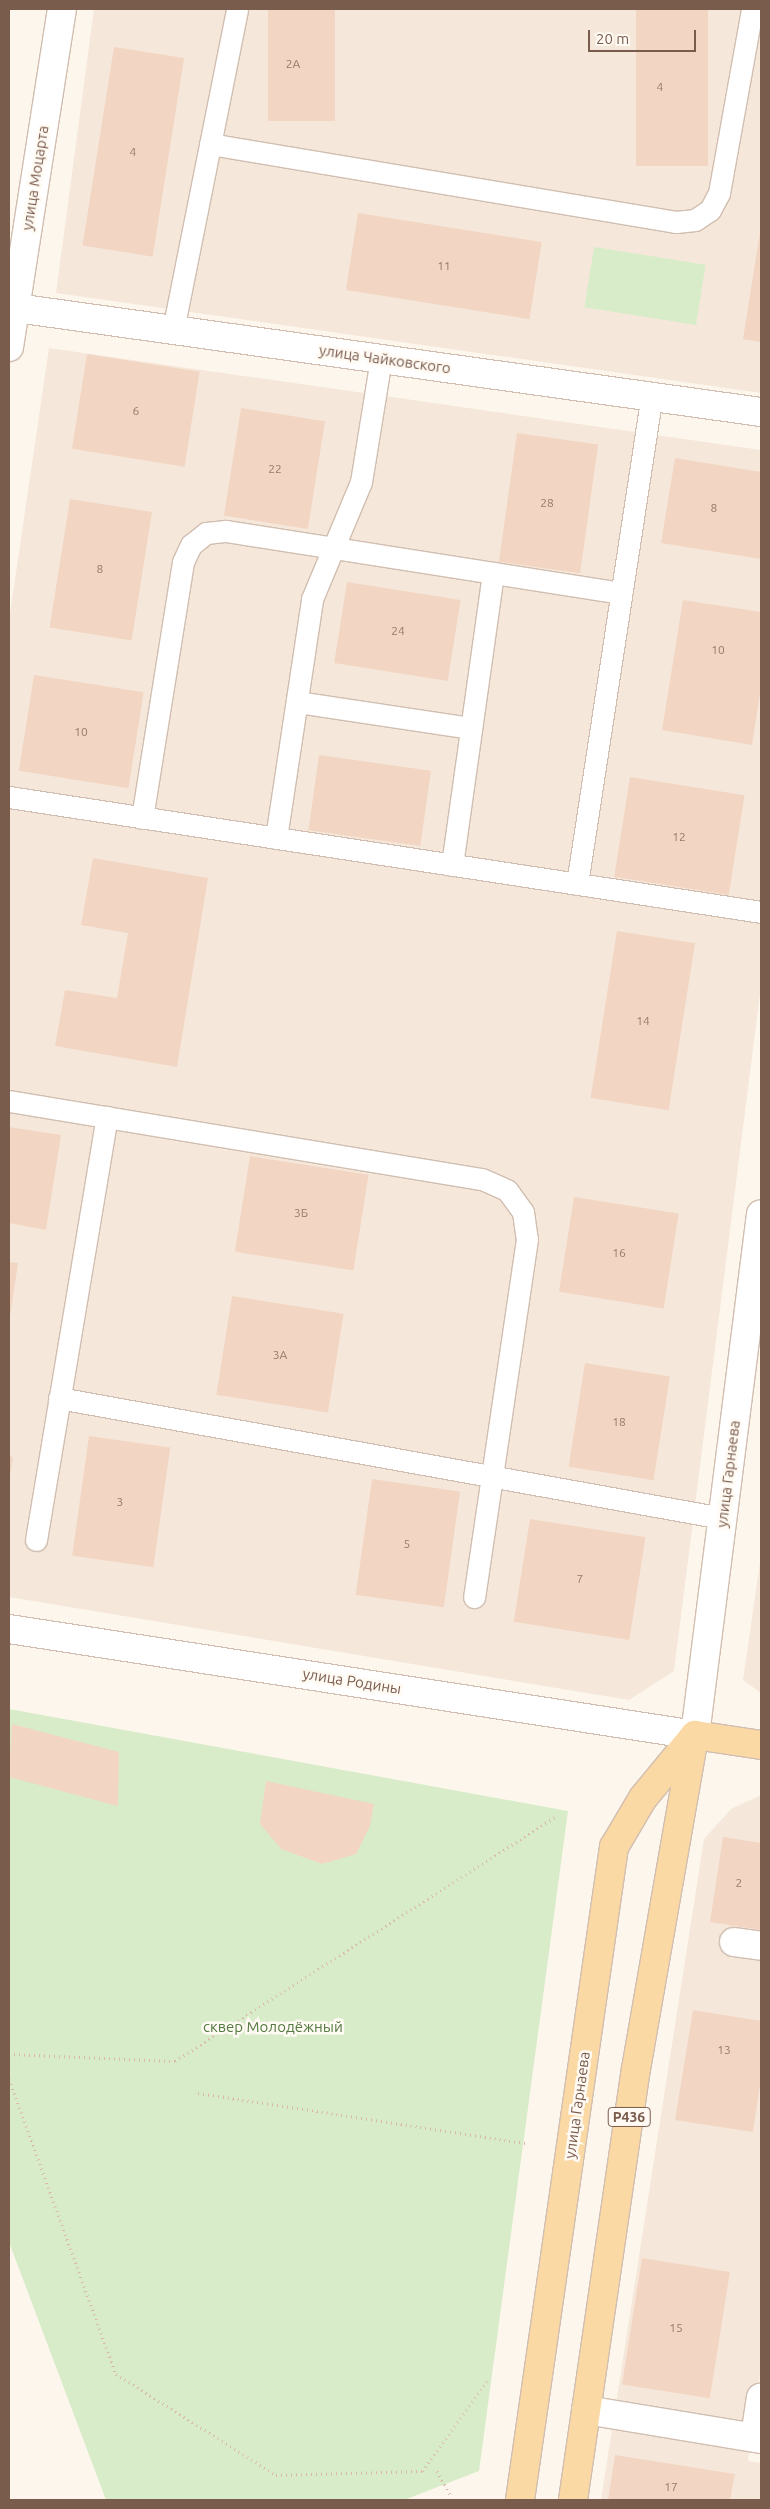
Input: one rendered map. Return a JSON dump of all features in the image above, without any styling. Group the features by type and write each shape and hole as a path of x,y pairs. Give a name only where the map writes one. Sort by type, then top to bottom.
{"main road":[{"path":"695,1735 761,1745"},
{"name":"улица Гарнаева","path":"573,2500 636,2069 695,1735"},
{"name":"улица Гарнаева","path":"520,2500 614,1847 643,1798 695,1735"}],"street":[{"name":"улица Моцарта","path":"9,346 11,308 62,9"},
{"name":"улица Чайковского","path":"11,308 761,412"},
{"name":"улица Гарнаева","path":"695,1735 722,1518 758,1269 761,1214"},
{"name":"улица Родины","path":"9,1629 695,1735"},
{"path":"734,1942 761,1946"},
{"path":"586,2410 758,2438 761,2397"}],"lane":[{"path":"173,330 237,9"},
{"path":"210,144 676,222 695,220 710,210 719,192 752,81 752,9"},
{"path":"276,838 312,599 361,482 381,358"},
{"path":"577,884 652,396"},
{"path":"142,818 182,562 190,545 206,533 226,531 621,593"},
{"path":"452,865 493,573"},
{"path":"297,702 471,728"},
{"path":"9,797 761,912"},
{"path":"9,1101 482,1179 507,1190 523,1212 527,1239 474,1597"},
{"path":"36,1540 108,1117"},
{"path":"60,1398 722,1518"}],"path":[{"path":"9,2054 175,2061 557,1816"},
{"path":"9,2079 116,2374 276,2475 422,2471 488,2380"},
{"path":"198,2093 525,2144"},
{"path":"436,2471 451,2496"}],"shaded area":[{"path":"94,9 761,9 761,393 56,293"},
{"path":"49,348 761,450 761,986 674,1671 629,1700 9,1597 9,620"},
{"path":"761,1555 761,1693 743,1680"},
{"path":"761,1795 761,2367 748,2461 761,2463 761,2500 601,2500 704,1839 731,1809"}],"green space":[{"path":"594,247 706,265 696,325 584,307"},
{"name":"сквер Молодёжный","path":"9,1709 568,1811 479,2471 404,2500 106,2500 9,2242"}],"building":[{"path":"268,9 335,9 335,121 268,121"},
{"path":"636,9 708,9 708,166 636,166"},
{"path":"114,47 184,58 153,257 83,246"},
{"path":"358,213 542,242 530,319 346,290"},
{"path":"761,232 761,342 743,339"},
{"path":"87,354 200,372 185,467 72,449"},
{"path":"241,408 325,421 308,529 224,516"},
{"path":"517,433 598,444 580,573 499,562"},
{"path":"675,458 761,472 761,559 661,543"},
{"path":"70,499 152,512 132,640 50,627"},
{"path":"347,582 461,600 448,681 334,663"},
{"path":"683,600 761,612 761,687 752,745 662,730"},
{"path":"34,675 144,692 128,788 19,771"},
{"path":"319,755 431,771 420,846 308,830"},
{"path":"630,777 745,795 729,895 614,877"},
{"path":"93,858 208,878 177,1067 55,1046 65,990 117,998 128,933 81,925"},
{"path":"617,931 695,943 669,1110 591,1098"},
{"path":"9,1127 61,1135 46,1230 9,1223"},
{"path":"250,1156 369,1175 353,1271 235,1252"},
{"path":"574,1197 679,1214 664,1308 559,1292"},
{"path":"9,1262 18,1263 10,1317 9,1317"},
{"path":"232,1296 344,1314 328,1412 216,1395"},
{"path":"585,1363 670,1376 654,1480 569,1467"},
{"path":"89,1436 170,1447 153,1567 72,1556"},
{"path":"9,1456 13,1457 10,1476 9,1476"},
{"path":"372,1479 460,1491 444,1607 356,1595"},
{"path":"530,1519 646,1537 629,1640 514,1622"},
{"path":"12,1724 119,1752 118,1806 9,1777"},
{"path":"266,1781 374,1804 370,1826 356,1854 322,1864 281,1849 260,1824"},
{"path":"723,1837 761,1843 761,1930 710,1922"},
{"path":"693,2010 761,2021 761,2078 753,2132 675,2120"},
{"path":"642,2258 730,2272 710,2398 622,2384"},
{"path":"615,2455 735,2474 730,2500 608,2500"}]}
